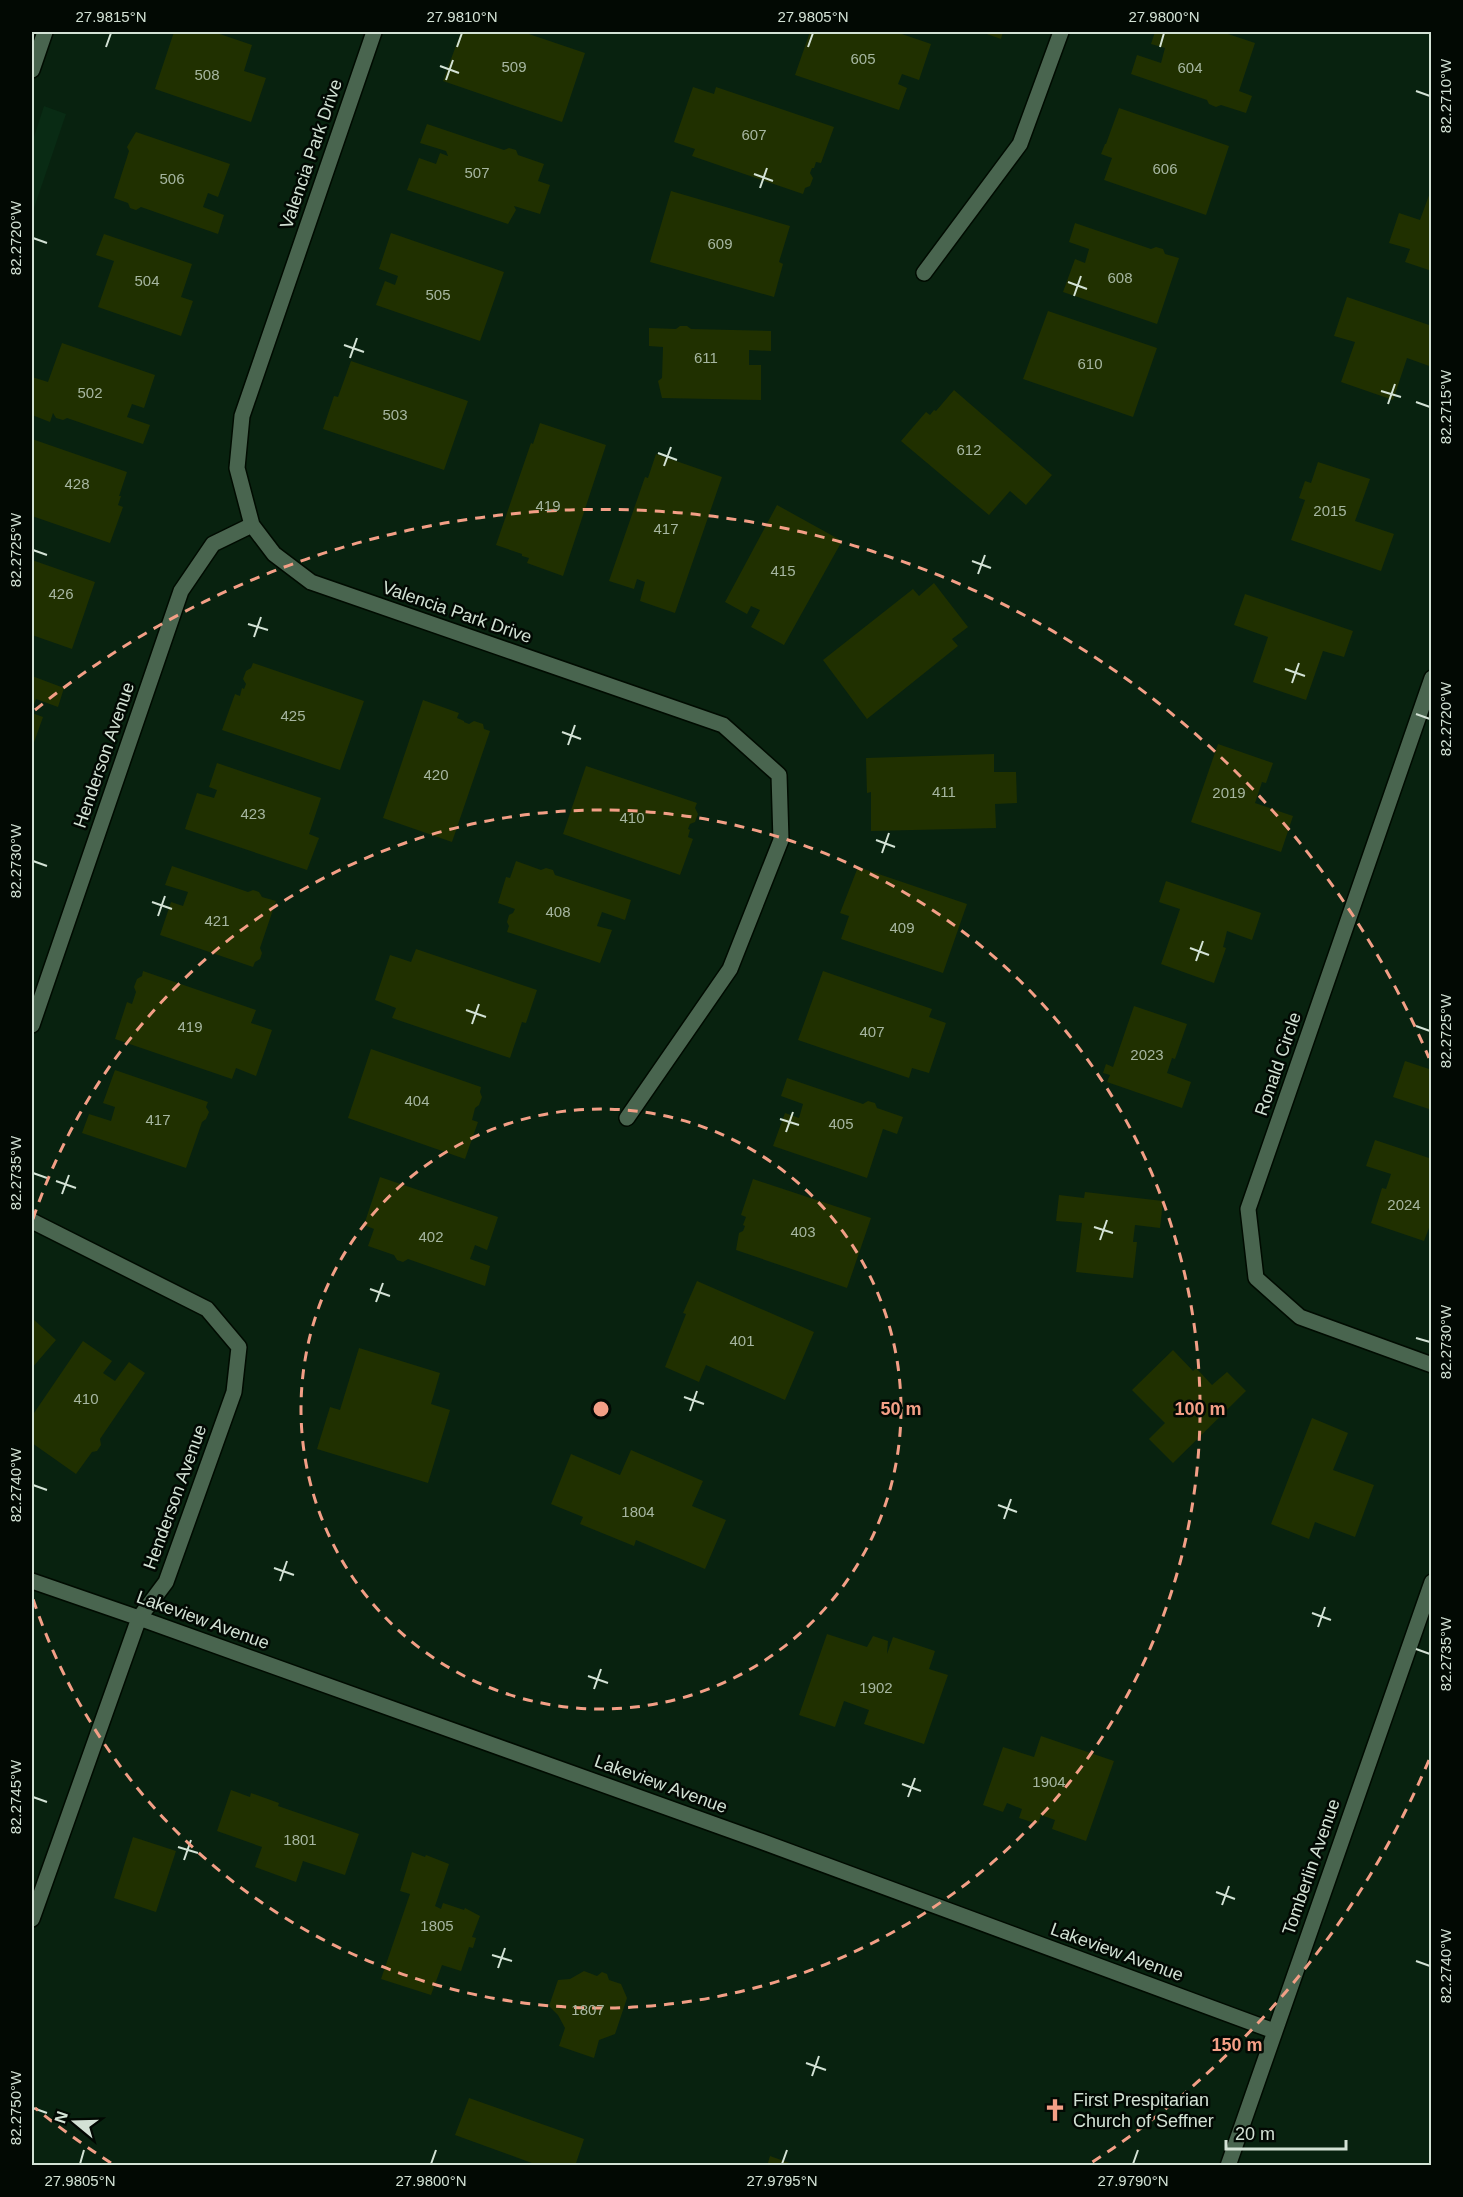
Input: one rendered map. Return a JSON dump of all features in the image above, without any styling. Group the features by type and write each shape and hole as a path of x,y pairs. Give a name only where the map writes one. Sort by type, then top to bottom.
{"street":[{"path":"32,70 45,32"},
{"name":"Valencia Park Drive","path":"374,32 242,416 237,468 252,525 274,554 310,582 723,725 779,775 781,840 730,969 627,1118"},
{"path":"924,273 1020,144 1061,32"},
{"name":"Henderson Avenue","path":"32,1025 181,591 213,544 252,525"},
{"name":"Ronald Circle","path":"1431,678 1248,1209 1256,1278 1299,1317 1431,1365"},
{"name":"Henderson Avenue","path":"32,1221 207,1309 239,1347 234,1392 166,1582 139,1617 32,1919"},
{"name":"Lakeview Avenue","path":"32,1581 139,1617 755,1839 1274,2031"},
{"name":"Tomberlin Avenue","path":"1227,2166 1431,1582"}],"shaded area":[{"path":"44,106 66,114 32,214 32,143"}],"building":[{"path":"174,32 214,32 252,45 244,71 266,78 251,122 155,89"},
{"path":"461,32 523,32 585,53 562,122 443,81"},
{"path":"810,32 896,32 931,44 919,80 902,74 898,84 907,88 899,110 795,75"},
{"path":"981,32 1003,32 1001,39"},
{"path":"1155,32 1222,32 1255,43 1239,91 1252,96 1246,113 1221,105 1216,107 1209,104 1207,100 1131,74 1137,55 1161,63 1165,48 1151,44"},
{"path":"693,87 714,94 716,87 834,127 821,163 816,162 812,168 810,173 813,178 803,194 692,156 695,149 674,142"},
{"path":"1119,108 1229,146 1206,215 1104,180 1112,158 1101,154"},
{"path":"427,124 504,150 509,148 516,150 518,155 544,164 538,181 550,185 540,214 514,206 516,210 508,224 407,190 419,158 436,164 440,153 448,156 446,151 420,143"},
{"path":"136,132 230,164 218,197 208,193 203,207 224,215 218,234 141,207 136,210 130,208 128,203 114,198 129,151 127,147"},
{"path":"1432,187 1432,271 1405,262 1410,249 1389,243 1399,213 1420,220"},
{"path":"671,191 790,226 779,262 783,264 774,297 650,262"},
{"path":"1075,223 1151,249 1156,247 1163,249 1165,254 1179,258 1157,324 1063,292 1075,259 1085,263 1089,249 1069,242"},
{"path":"391,233 504,272 480,341 376,305 385,281 395,285 398,276 379,269"},
{"path":"104,234 192,264 181,297 193,301 181,336 98,307 114,261 96,255"},
{"path":"1347,297 1432,326 1432,367 1407,358 1393,400 1341,382 1355,342 1334,336"},
{"path":"1048,311 1157,348 1133,417 1023,379"},
{"path":"680,326 687,326 691,329 771,331 771,351 749,350 749,365 761,365 761,400 662,398 658,381 662,378 663,347 649,346 649,328 676,329"},
{"path":"62,343 155,375 144,408 132,404 127,417 150,425 143,444 67,418 63,420 56,418 53,413 50,422 32,415 32,377 48,382"},
{"path":"351,361 468,401 444,470 323,429 334,396 338,397"},
{"path":"954,390 1052,475 1026,505 1010,491 989,515 901,441 926,412 930,415 934,410 936,411"},
{"path":"540,423 606,445 563,576 527,563 529,558 496,545"},
{"path":"32,439 127,472 119,496 121,496 118,505 123,507 110,543 32,516"},
{"path":"656,454 722,477 675,613 640,601 645,582 637,579 634,589 609,581 645,477 648,478"},
{"path":"1318,462 1370,479 1355,521 1394,534 1381,571 1291,540 1305,500 1299,498 1305,481 1311,483"},
{"path":"777,505 842,541 784,645 751,627 760,610 751,606 747,614 725,602"},
{"path":"32,560 95,582 72,649 32,635"},
{"path":"934,583 968,627 952,639 958,646 867,719 823,660 913,589 919,596"},
{"path":"1245,594 1353,631 1344,657 1323,651 1306,700 1253,682 1268,637 1234,625"},
{"path":"253,663 364,701 340,770 222,730 235,694 240,696 246,684 243,679 246,671"},
{"path":"32,676 64,688 58,707 36,699 32,710"},
{"path":"423,700 459,713 457,718 469,724 474,721 483,724 484,729 490,731 452,842 383,818"},
{"path":"32,713 43,717 32,748"},
{"path":"1218,744 1273,763 1266,783 1262,782 1255,803 1293,816 1281,852 1191,822"},
{"path":"994,754 994,772 1016,772 1017,803 995,804 996,828 871,831 871,792 867,793 866,758"},
{"path":"217,763 321,798 309,834 319,838 307,870 185,829 197,793 214,798 217,790 209,787"},
{"path":"586,766 697,803 695,808 698,814 695,822 690,824 688,829 690,830 688,837 693,839 680,875 563,834"},
{"path":"516,861 541,870 546,868 553,870 555,875 631,900 625,920 602,912 597,926 612,930 600,963 507,932 509,915 515,909 498,903 506,877 510,878"},
{"path":"172,866 248,892 253,890 259,892 262,897 276,901 260,948 262,953 260,959 253,967 160,935 171,902 183,906 188,892 165,885"},
{"path":"858,867 967,904 943,973 841,939 849,916 840,913"},
{"path":"1166,881 1261,913 1252,940 1227,931 1223,947 1226,948 1214,983 1161,964 1180,909 1159,902"},
{"path":"416,949 537,990 526,1023 522,1022 510,1058 392,1018 396,1008 375,1000 390,955 411,962"},
{"path":"143,971 256,1010 251,1023 272,1030 256,1076 236,1068 232,1079 115,1039 127,1002 132,1004 136,992 134,987"},
{"path":"823,971 932,1009 929,1017 946,1023 929,1073 912,1068 909,1078 798,1040"},
{"path":"1134,1006 1187,1024 1175,1059 1172,1058 1167,1073 1191,1082 1182,1108 1107,1082 1110,1075 1103,1073 1106,1064 1113,1067"},
{"path":"371,1049 481,1087 482,1097 475,1108 472,1120 478,1122 465,1159 348,1118"},
{"path":"1405,1061 1432,1070 1432,1110 1393,1097"},
{"path":"115,1070 208,1102 206,1107 209,1112 202,1122 186,1168 82,1133 89,1114 111,1121 115,1107 103,1103"},
{"path":"787,1078 863,1104 868,1101 875,1103 877,1108 903,1117 897,1134 883,1129 867,1178 773,1146 785,1113 799,1118 803,1104 781,1096"},
{"path":"1375,1140 1432,1159 1432,1220 1424,1241 1371,1223 1382,1188 1386,1189 1391,1174 1366,1166"},
{"path":"380,1177 498,1217 487,1250 475,1245 470,1259 490,1266 485,1286 408,1259 403,1262 397,1260 394,1255 368,1246 374,1229 364,1225"},
{"path":"753,1179 871,1218 847,1288 736,1250 739,1233 745,1226 743,1225 746,1217 741,1215"},
{"path":"1085,1192 1163,1201 1160,1228 1135,1225 1133,1242 1137,1242 1133,1278 1076,1272 1082,1223 1056,1221 1059,1195 1084,1198"},
{"path":"697,1281 814,1332 785,1400 706,1365 699,1382 665,1367 686,1314 683,1313"},
{"path":"32,1318 56,1340 32,1368"},
{"path":"83,1341 112,1361 103,1373 115,1381 129,1362 145,1373 100,1439 101,1445 97,1451 92,1452 76,1474 32,1443 32,1416"},
{"path":"359,1348 440,1373 431,1404 450,1410 428,1483 317,1449 330,1407 340,1410"},
{"path":"1173,1350 1193,1371 1196,1368 1212,1385 1227,1372 1246,1391 1173,1463 1149,1439 1165,1423 1132,1390"},
{"path":"1312,1418 1348,1433 1333,1470 1374,1485 1355,1537 1315,1522 1309,1539 1271,1524"},
{"path":"631,1450 703,1481 692,1506 726,1520 705,1569 636,1540 634,1546 580,1524 583,1517 551,1504 571,1454 620,1475"},
{"path":"827,1634 867,1647 873,1636 888,1641 887,1654 893,1637 935,1651 929,1669 948,1675 924,1744 864,1724 869,1710 844,1701 835,1727 799,1715"},
{"path":"1041,1736 1114,1761 1086,1841 1052,1829 1055,1820 1041,1815 1038,1824 1019,1818 1022,1809 1007,1803 1003,1812 983,1805 1003,1747 1034,1757"},
{"path":"231,1790 250,1797 251,1793 279,1803 278,1806 359,1834 345,1875 303,1861 296,1882 255,1867 262,1847 217,1831"},
{"path":"133,1837 176,1851 156,1912 114,1898"},
{"path":"412,1852 449,1864 435,1906 441,1909 443,1903 464,1910 465,1908 480,1916 472,1937 476,1938 473,1948 469,1947 461,1971 442,1965 431,1995 381,1979 410,1894 400,1891"},
{"path":"584,1971 597,1976 602,1972 607,1974 609,1980 621,1984 627,1998 615,2034 599,2040 594,2058 559,2046 565,2028 558,2015 549,2006 558,1980 570,1979"},
{"path":"469,2098 584,2139 575,2166 540,2166 455,2135"},
{"path":"770,2156 795,2165 795,2166 767,2166"}],"place":[{"name":"First Prespitarian Church of Seffner","path":"1055,2110"}]}
